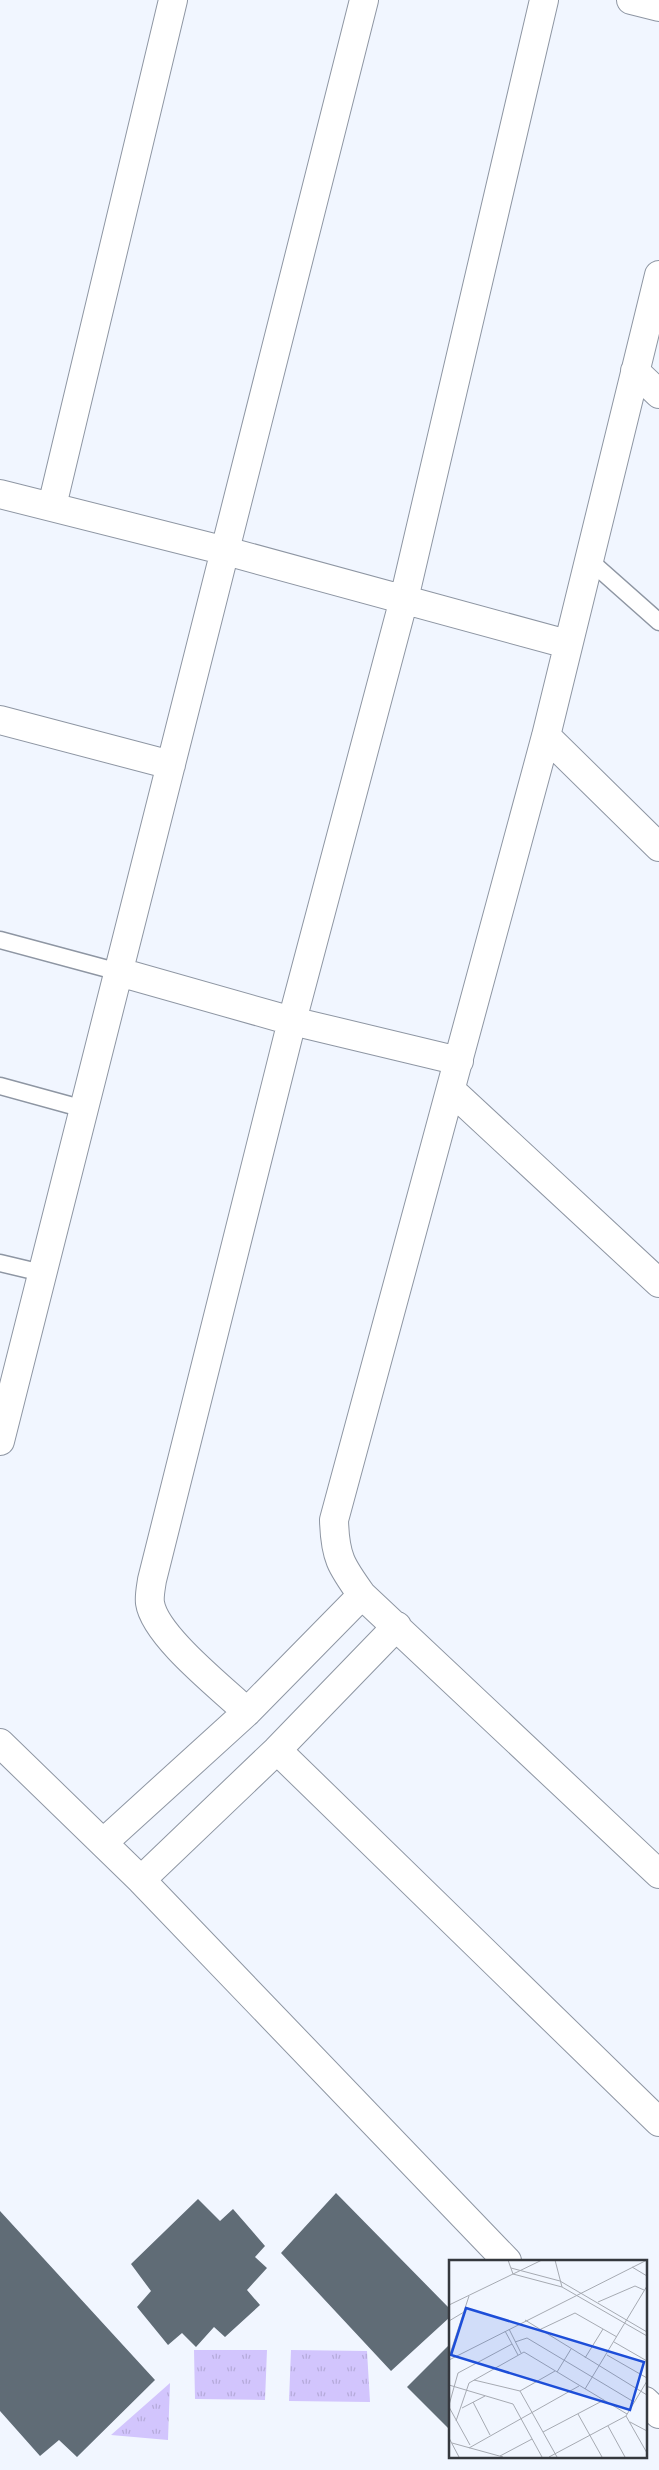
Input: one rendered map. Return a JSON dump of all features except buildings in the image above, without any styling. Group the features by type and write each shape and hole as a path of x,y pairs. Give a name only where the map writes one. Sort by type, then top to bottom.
{"street":[{"path":"52,506 173,0"},
{"path":"0,1441 364,0"},
{"path":"247,1712 169,1638 157,1622 150,1603 154,1570 292,1021 404,598 544,0"},
{"path":"631,0 659,7"},
{"path":"659,274 546,736 452,1091 334,1520 334,1545 341,1565 362,1595 659,1874"},
{"path":"635,371 659,394"},
{"path":"0,494 404,598 567,644"},
{"path":"0,720 171,765"},
{"path":"546,736 659,846"},
{"path":"119,972 292,1021 459,1061"},
{"path":"452,1091 659,1283"},
{"path":"104,1842 247,1712 362,1595"},
{"path":"141,1880 277,1750 397,1626"},
{"path":"0,1743 104,1842 507,2260"},
{"path":"277,1750 659,2122"},
{"path":"646,2402 659,2414"}],"lane":[{"path":"588,559 659,622"},
{"path":"0,940 119,972"},
{"path":"0,1086 84,1109"},
{"path":"0,1263 42,1273"}],"green space":[{"path":"194,2350 267,2350 265,2400 195,2399"},
{"path":"291,2350 367,2351 370,2402 289,2401"},
{"path":"170,2383 168,2440 111,2435"}]}
